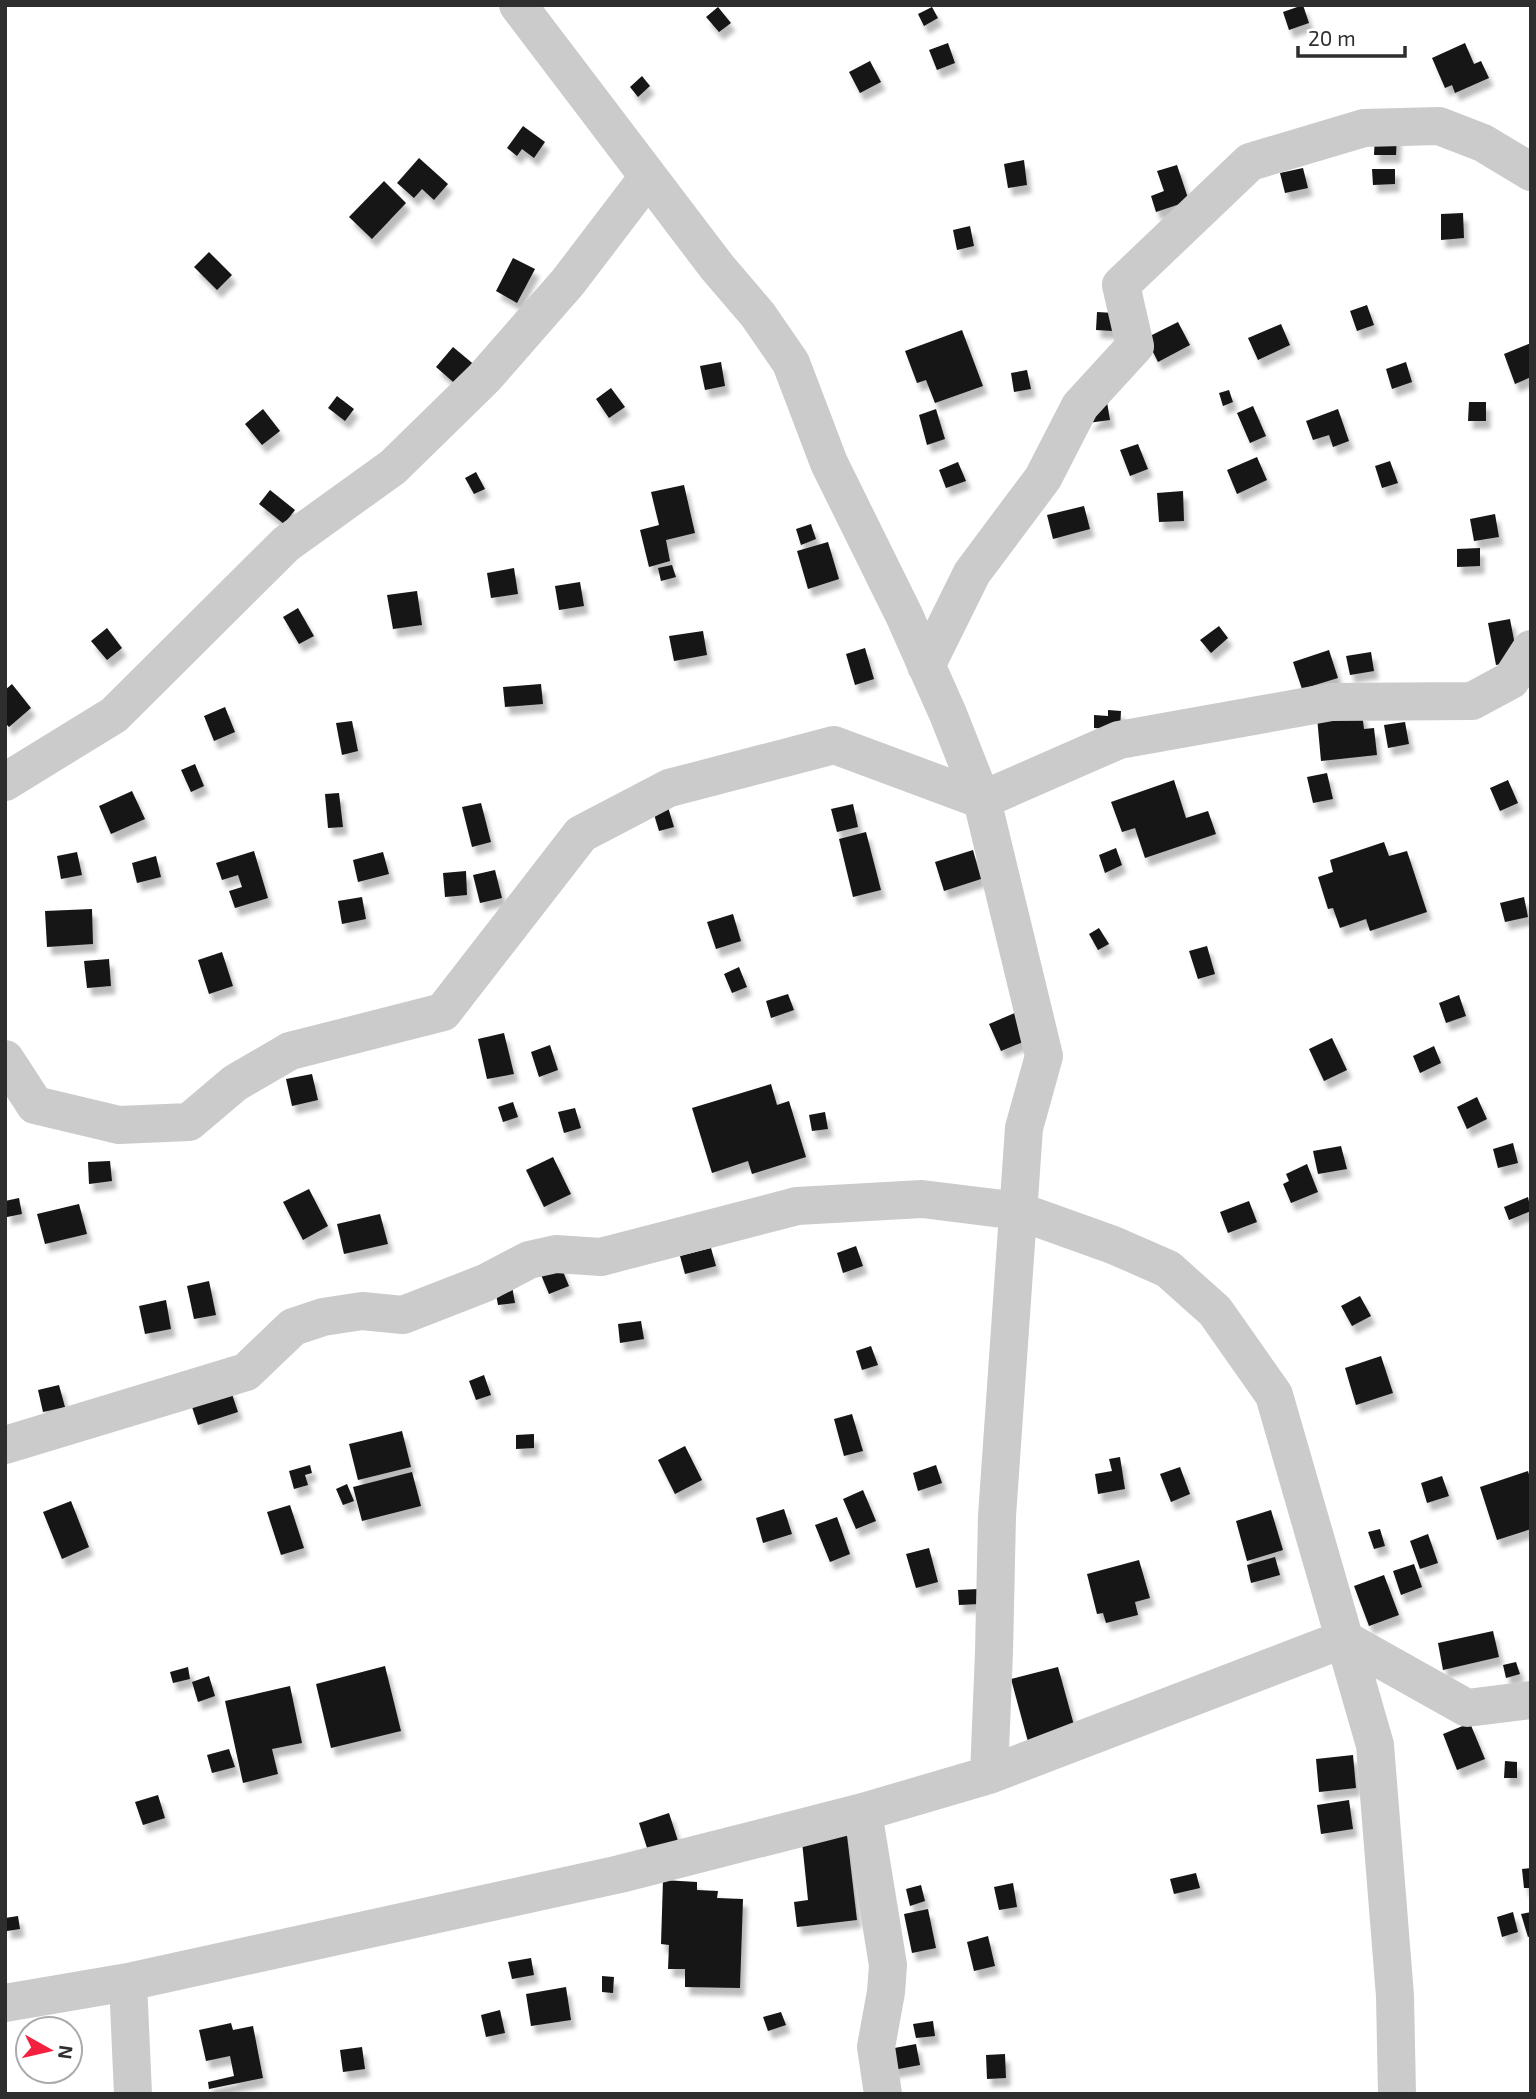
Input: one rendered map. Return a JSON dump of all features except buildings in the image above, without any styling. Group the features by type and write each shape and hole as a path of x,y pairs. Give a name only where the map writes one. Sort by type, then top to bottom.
{"street":[{"path":"518,5 716,267 758,315 791,363 829,463 904,615 982,800 1044,1056 1024,1128 997,1516 989,1775"},
{"path":"926,666 972,573 1043,478 1080,406 1135,346 1121,285 1250,162 1364,128 1439,126 1483,144 1531,172"},
{"path":"5,782 114,715 286,544 393,467 484,378 568,282 648,177"},
{"path":"5,1059 35,1105 119,1125 189,1122 234,1083 290,1051 443,1012 581,834 669,788 834,745 982,800 1119,740 1331,702 1472,701 1511,680 1531,649"},
{"path":"5,1445 246,1372 293,1327 323,1317 362,1311 403,1315 485,1283 529,1260 556,1254 601,1257 797,1206 922,1199 1018,1211 1113,1245 1168,1269 1215,1311 1274,1395 1375,1745 1395,1996 1397,2094"},
{"path":"1344,1639 1467,1708 1531,1700"},
{"path":"5,2003 128,1982 620,1874 863,1812 989,1775 1344,1639"},
{"path":"863,1812 888,1965 876,2046 883,2094"},
{"path":"128,1982 133,2094"}]}
